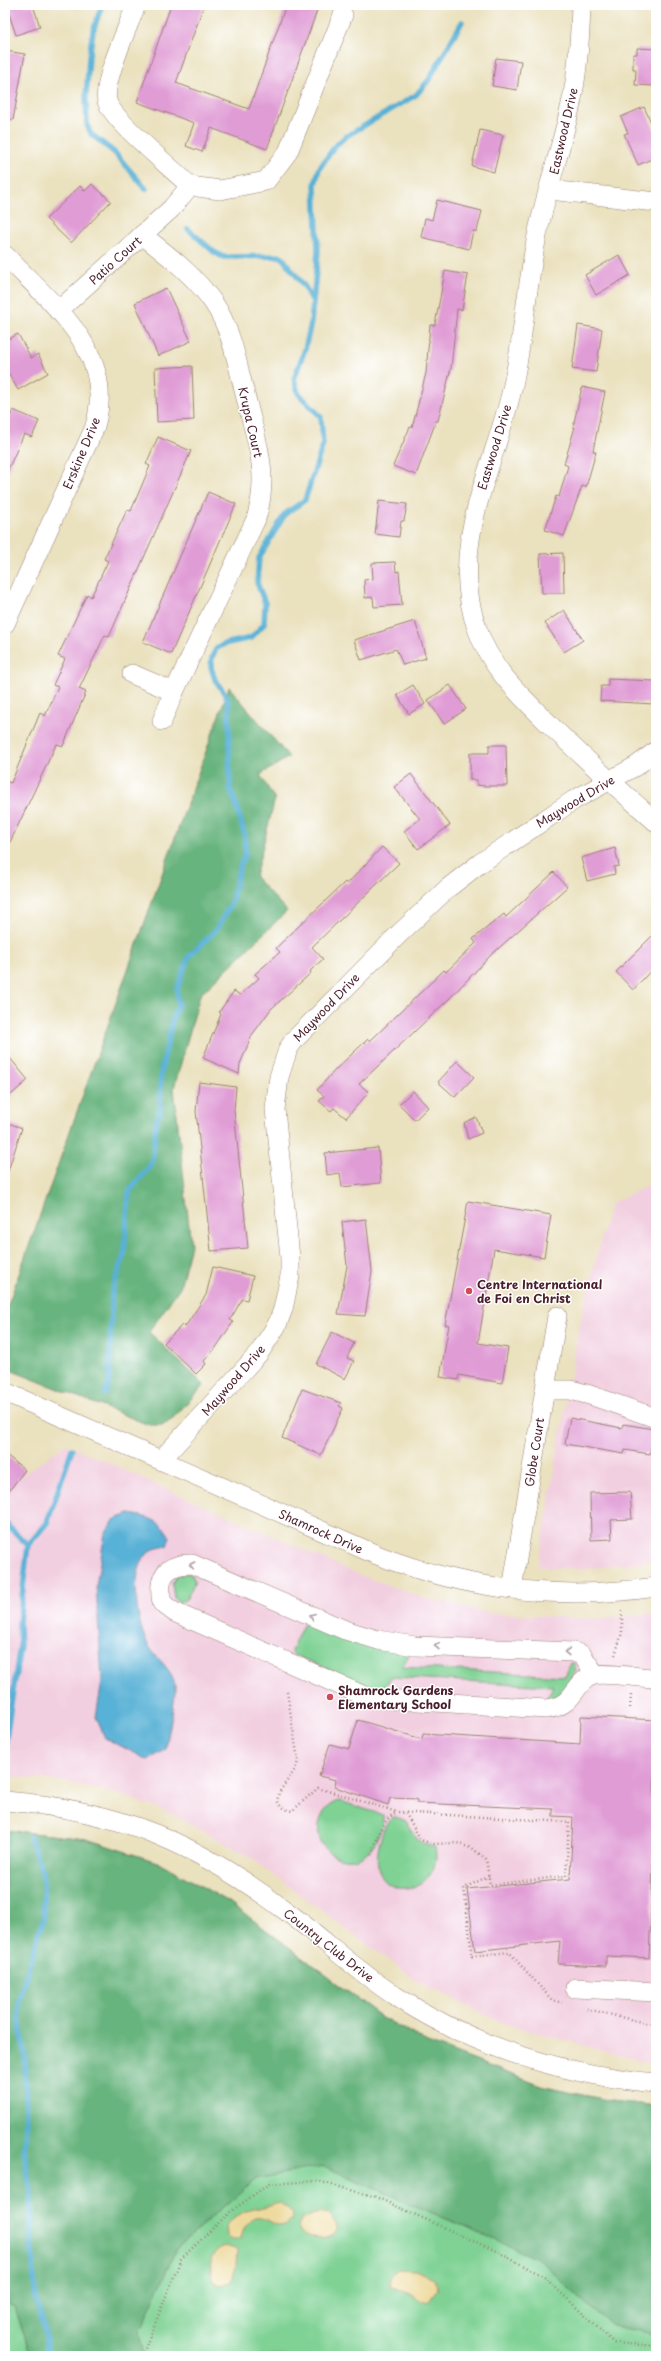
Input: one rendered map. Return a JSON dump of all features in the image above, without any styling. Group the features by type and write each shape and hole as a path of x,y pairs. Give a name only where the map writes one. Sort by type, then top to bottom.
{"street":[{"path":"136,5 107,84 107,101 117,117 190,186 220,190 266,181 288,152 343,15"},
{"name":"Eastwood Drive","path":"581,5 578,59 571,102 550,190 537,235 514,382 499,440 471,524 468,559 468,590 478,632 495,666 512,687 609,780 656,822"},
{"name":"Patio Court","path":"58,312 171,209 190,186"},
{"path":"550,190 656,202"},
{"name":"Krupa Court","path":"142,235 179,264 202,287 223,319 232,342 260,455 262,473 260,503 256,519 174,692 162,721"},
{"name":"Erskine Drive","path":"5,255 85,342 92,357 100,384 99,411 94,429 5,624"},
{"path":"132,674 174,692"},
{"name":"Maywood Drive","path":"161,1460 260,1353 277,1326 283,1309 290,1276 290,1258 276,1109 276,1094 283,1062 294,1039 399,934 468,872 525,831 609,780 636,766 656,751"},
{"name":"Globe Court","path":"512,1589 557,1316"},
{"path":"545,1390 571,1390 656,1418"},
{"name":"Shamrock Drive","path":"5,1392 406,1566 457,1582 512,1589 583,1594 656,1587"},
{"path":"595,1674 582,1655 574,1652 415,1646 378,1640 345,1630 192,1564 179,1564 168,1569 161,1580 162,1603 174,1612 369,1698 546,1709 557,1708 567,1702 584,1681 595,1674 656,1678"},
{"name":"Country Club Drive","path":"5,1801 64,1808 114,1818 170,1839 242,1879 396,1996 483,2042 536,2061 590,2075 656,2084"},
{"path":"571,1996 656,1992"}],"path":[{"path":"614,1658 622,1633 622,1611"},
{"path":"287,1692 298,1760 296,1771 279,1790 278,1802 284,1809 292,1811 318,1788 397,1812 404,1812 569,1822 566,1876 490,1885 486,1859 482,1855 463,1844 434,1844 420,1840 404,1812"},
{"path":"372,1855 382,1826 388,1816 397,1812"},
{"path":"489,1876 464,1888 472,1956 509,1952 552,2000 571,1996"},
{"path":"581,2007 654,2025"},
{"path":"142,2356 181,2259 230,2212 269,2184 318,2181 376,2197 494,2250 543,2276 614,2343 656,2346"}],"shaded area":[{"path":"656,1182 656,1560 584,1569 538,1567 579,1327 610,1204"},
{"name":"Shamrock Gardens Elementary School","path":"66,1444 360,1575 424,1598 491,1613 594,1619 656,1613 656,2065 505,2024 417,1981 248,1856 172,1814 118,1794 61,1781 5,1776 5,1488"}],"green space":[{"path":"229,687 289,757 260,775 275,799 255,877 287,911 200,995 174,1088 191,1245 180,1287 149,1332 204,1385 173,1418 162,1425 149,1425 5,1368 5,1313"},
{"path":"187,1573 192,1575 195,1581 187,1598 181,1603 174,1598 172,1584 176,1577"},
{"path":"306,1624 410,1653 402,1667 565,1676 571,1663 574,1663 576,1670 564,1692 552,1701 547,1698 553,1686 391,1677 383,1690 380,1690 294,1655 291,1650 303,1625"},
{"path":"340,1801 383,1815 383,1822 374,1844 365,1854 355,1859 344,1859 334,1856 325,1849 320,1840 318,1828 323,1813 332,1805"},
{"path":"396,1817 406,1821 420,1842 435,1847 435,1864 428,1877 417,1885 404,1888 391,1885 382,1877 377,1861 384,1828 389,1820"},
{"path":"5,1830 86,1839 160,1863 229,1902 380,2016 428,2043 544,2087 611,2101 656,2106 656,2356 5,2356"},
{"path":"5,1830 86,1839 160,1863 229,1902 380,2016 428,2043 544,2087 611,2101 656,2106 656,2334 611,2326 537,2258 323,2166 256,2179 176,2249 139,2333 144,2356 31,2356 15,2307 5,2303"}],"sand":[{"path":"280,2203 291,2211 292,2219 287,2225 277,2225 258,2218 247,2224 240,2239 230,2239 227,2236 226,2225 242,2212"},
{"path":"318,2213 328,2215 337,2226 335,2232 327,2238 322,2239 310,2237 300,2231 298,2226 302,2218"},
{"path":"226,2246 237,2250 236,2267 230,2282 220,2285 214,2281 212,2276 211,2260 216,2251"},
{"path":"398,2269 415,2270 434,2278 438,2289 428,2302 409,2293 391,2287 391,2277"}],"water":[{"path":"130,1514 143,1516 153,1520 166,1531 170,1537 167,1546 152,1550 144,1558 139,1569 137,1583 136,1597 138,1612 145,1638 150,1648 172,1675 175,1686 166,1749 148,1760 105,1738 96,1717 102,1680 96,1586 105,1533 115,1519"}],"building":[{"path":"6,5 33,5 40,27 16,35"},
{"path":"171,5 204,5 176,83 249,109 286,5 319,5 267,149 211,128 202,152 186,146 194,123 137,102"},
{"path":"637,48 656,49 656,86 635,85 636,69 633,69 633,54 637,54"},
{"path":"5,51 25,54 13,120 5,119"},
{"path":"496,58 521,61 517,90 492,86"},
{"path":"644,107 656,133 656,144 651,147 656,157 638,165 624,134 628,133 621,117"},
{"path":"480,130 503,135 494,172 472,166"},
{"path":"92,184 111,201 71,243 46,219 80,186 85,191"},
{"path":"437,200 482,211 477,231 473,231 469,249 421,237 425,218 432,220"},
{"path":"619,255 630,275 596,295 585,275"},
{"path":"445,271 468,275 462,310 457,309 451,368 438,421 436,421 416,475 393,466 410,427 412,428 426,373 430,325 435,325"},
{"path":"166,288 191,341 158,356 135,303"},
{"path":"578,325 602,329 596,372 572,369"},
{"path":"18,334 31,358 38,354 48,373 18,390 5,367 5,341"},
{"path":"192,366 194,420 157,422 155,368"},
{"path":"582,387 605,392 593,451 596,452 586,487 582,486 564,536 545,530 556,496 559,497 568,466 564,464 575,427 573,427"},
{"path":"13,410 39,421 32,437 24,434 5,476 5,427"},
{"path":"158,437 191,451 109,637 105,635 79,689 86,692 63,746 57,744 55,747 5,853 5,781 11,783 40,713 45,716 58,687 53,685 65,659 58,656 87,594 91,597 108,561 104,559 127,510 131,511 150,466 146,464"},
{"path":"208,492 236,504 171,654 143,642"},
{"path":"379,501 407,504 404,521 401,521 399,537 375,534"},
{"path":"563,553 564,593 542,593 540,554"},
{"path":"395,562 396,572 399,571 402,605 374,607 373,597 365,598 364,580 373,579 372,563"},
{"path":"564,610 583,640 564,652 545,623"},
{"path":"415,621 426,658 403,665 396,649 361,660 354,640"},
{"path":"608,679 655,681 654,704 600,701 601,686 608,686"},
{"path":"413,685 425,704 409,714 397,695"},
{"path":"450,685 466,709 444,724 428,700"},
{"path":"489,745 506,745 507,786 477,785 477,780 470,780 470,753 489,753"},
{"path":"411,774 450,825 418,849 404,831 420,819 394,787"},
{"path":"382,847 399,863 312,947 323,959 310,971 311,973 271,1009 252,1035 240,1064 239,1074 203,1058 221,1014 219,1012 234,991 240,995 259,978 255,974 280,952 276,948 345,882 347,884"},
{"path":"615,848 619,866 614,867 615,874 587,881 581,858"},
{"path":"554,872 567,887 491,955 449,999 359,1084 369,1092 346,1118 334,1108 331,1111 319,1101 324,1096 317,1090 337,1068 368,1039 370,1041 444,970 446,972 476,943 473,939 504,914 506,917"},
{"path":"656,932 656,965 633,990 616,972"},
{"path":"5,1052 28,1080 5,1100"},
{"path":"457,1061 474,1077 455,1097 438,1082"},
{"path":"199,1082 236,1087 234,1111 248,1248 211,1251 196,1111"},
{"path":"413,1091 428,1107 415,1120 399,1104"},
{"path":"476,1117 482,1133 468,1139 464,1123"},
{"path":"5,1122 22,1128 8,1171 5,1171"},
{"path":"378,1148 381,1183 342,1187 340,1173 327,1175 325,1153"},
{"path":"468,1201 551,1215 544,1257 494,1249 478,1343 508,1348 502,1383 459,1375 458,1380 440,1377 449,1325 445,1325"},
{"path":"366,1219 372,1271 365,1316 338,1314 347,1266 342,1222"},
{"path":"213,1267 253,1276 247,1300 242,1299 230,1320 233,1322 215,1349 204,1361 206,1364 196,1374 164,1343 183,1324 185,1327 206,1295"},
{"path":"332,1332 354,1343 347,1358 354,1361 345,1379 316,1364"},
{"path":"302,1389 341,1403 339,1406 343,1408 321,1455 282,1438"},
{"path":"570,1418 622,1428 623,1424 654,1429 650,1454 625,1450 624,1454 565,1444"},
{"path":"5,1454 25,1470 5,1496"},
{"path":"630,1492 632,1519 611,1520 612,1539 591,1540 590,1493"},
{"name":"Shamrock Gardens Elementary School","path":"581,1716 656,1720 654,1800 656,1800 649,1958 606,1956 606,1966 558,1964 560,1941 475,1951 467,1889 570,1879 573,1817 553,1816 553,1809 417,1803 417,1799 390,1798 388,1805 335,1787 336,1780 319,1776 330,1744 349,1749 358,1720 422,1739 423,1734 580,1744"}],"waterway":[{"path":"102,5 93,31 89,57 86,99 87,125 91,134 115,153 146,189"},
{"path":"105,1394 109,1383 112,1292 124,1255 129,1192 150,1166 153,1156 156,1121 160,1113 161,1072 173,1017 178,1005 177,989 189,956 215,931 231,904 240,865 245,855 245,837 230,789 229,708 227,697 215,680 211,667 212,657 216,649 224,644 251,638 264,624 265,603 257,583 259,558 285,514 305,500 323,444 321,417 298,393 294,379 305,349 311,323 318,251 315,185 319,169 335,146 345,137 416,95 428,81 462,22"},
{"path":"188,229 214,252 223,257 281,256 305,287 312,300"},
{"path":"5,1744 20,1646 19,1623 28,1545 47,1523 72,1449"},
{"path":"5,1523 28,1545"},
{"path":"5,1753 6,1767"},
{"path":"30,1837 43,1875 44,1916 20,1996 19,2020 25,2054 26,2128 24,2150 31,2192 31,2243 36,2300 44,2326 48,2356"}],"place":[{"name":"Centre International de Foi en Christ","path":"469,1291"},
{"name":"Shamrock Gardens Elementary School","path":"330,1697"}]}
